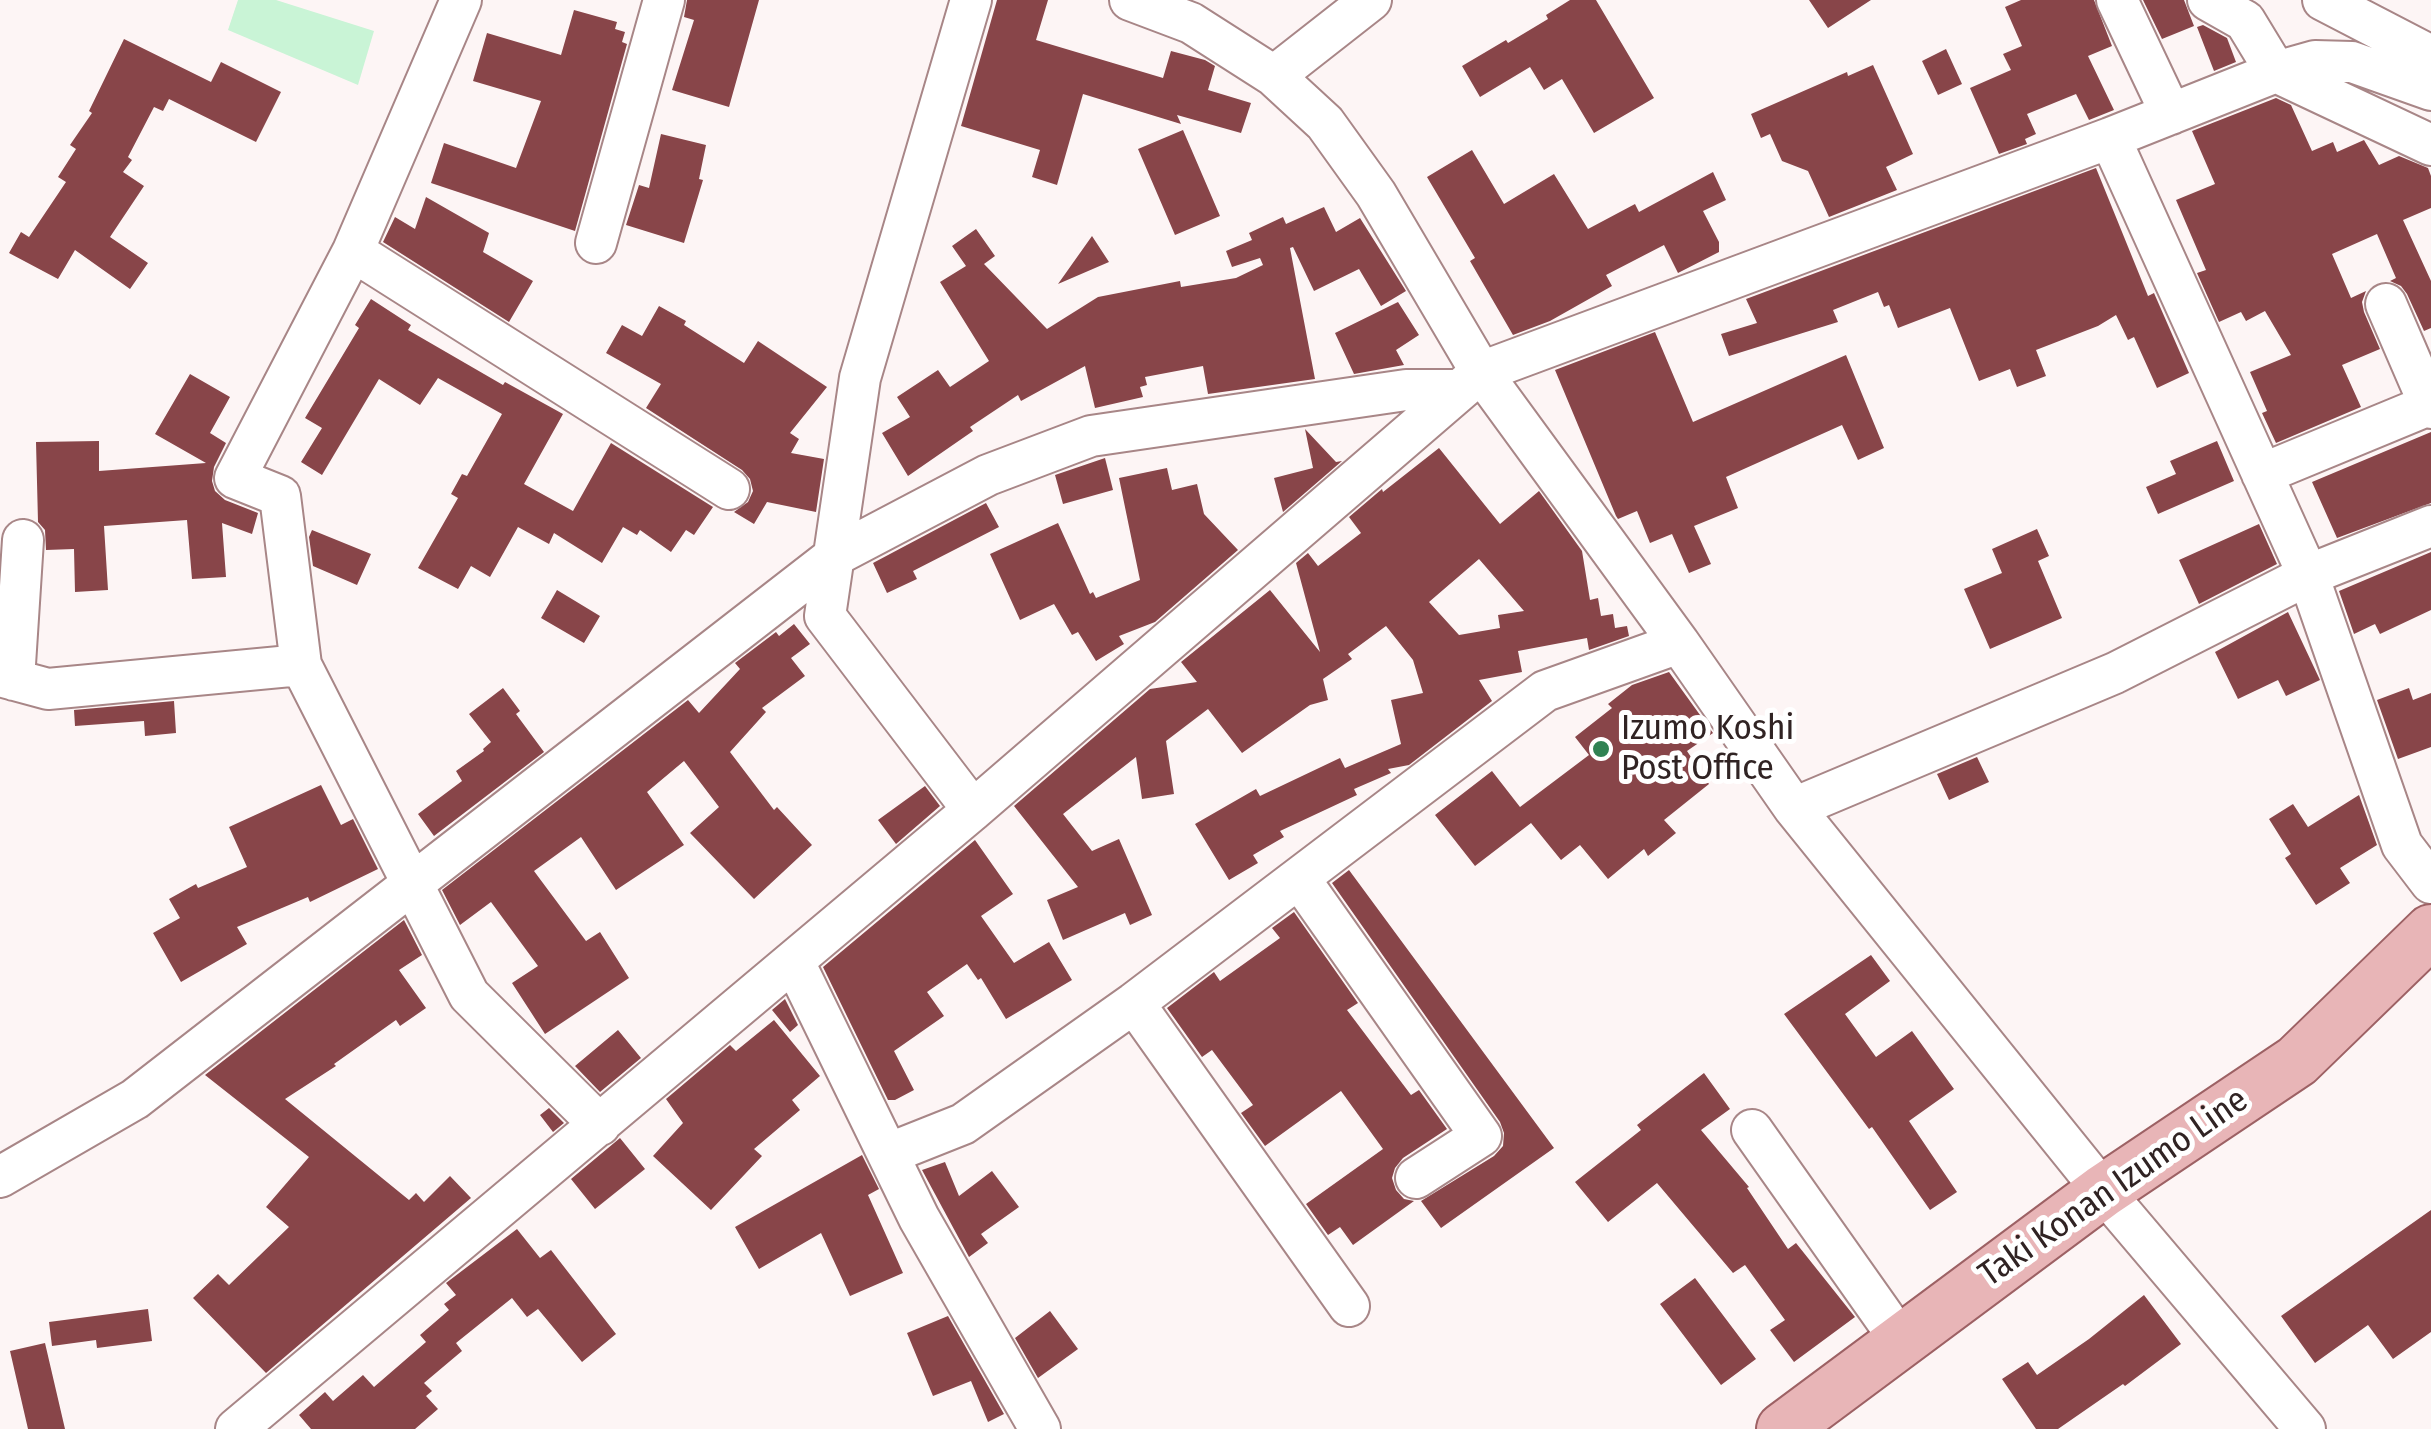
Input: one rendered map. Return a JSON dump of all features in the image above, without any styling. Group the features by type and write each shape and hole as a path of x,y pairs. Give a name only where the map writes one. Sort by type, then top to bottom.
{"main road":[{"name":"Taki Konan Izumo Line","path":"1783,1429 2103,1191 2298,1061 2430,893"}],"street":[{"path":"461,0 353,251 236,478 280,496 302,665 469,996 600,1125"},
{"path":"596,242 664,0"},
{"path":"971,0 860,378 824,616 974,810"},
{"path":"1130,0 1191,23 1274,76 1325,123 1376,194 1470,381 1679,643 1794,808 2103,1191 2305,1429"},
{"path":"1274,76 1371,0"},
{"path":"2117,0 2171,114"},
{"path":"2208,0 2245,21 2276,72 2431,146"},
{"path":"2324,0 2431,56"},
{"path":"0,1177 135,1099 836,554 988,474 1090,436 1470,381 2276,72 2315,62 2352,62 2431,90"},
{"path":"2110,138 2308,575 2402,845 2430,893"},
{"path":"353,251 728,489"},
{"path":"2262,474 2430,407 2386,304"},
{"path":"236,1429 974,810 1470,381"},
{"path":"1794,808 2115,673 2308,575 2431,526"},
{"path":"23,540 7,678 48,689 302,665"},
{"path":"890,1154 963,1124 1134,1003 1545,691 1679,643"},
{"path":"1299,878 1480,1136 1416,1178"},
{"path":"794,962 918,1218 1040,1429"},
{"path":"1134,1003 1350,1306"},
{"path":"1752,1130 1901,1341"}],"green space":[{"path":"238,0 276,0 374,31 358,85 228,30"}],"building":[{"path":"687,0 759,0 729,107 672,90 694,20 684,17"},
{"path":"997,0 1048,0 1036,40 1163,78 1171,51 1205,60 1215,66 1208,90 1251,103 1241,133 1177,115 1181,124 1083,94 1057,185 1032,177 1040,150 961,126"},
{"path":"1570,0 1596,0 1654,98 1594,133 1562,79 1544,90 1530,67 1480,97 1462,66 1548,19 1546,15"},
{"path":"1809,0 1871,0 1828,28"},
{"path":"2021,0 2094,0 2112,46 2088,56 2114,110 2089,120 2076,94 2027,114 2036,134 2025,139 2027,144 1999,154 1970,88 2011,70 2003,54 2022,46 2005,7"},
{"path":"2143,0 2184,0 2194,26 2162,39"},
{"path":"574,10 617,22 615,29 625,32 622,42 627,44 575,231 431,183 444,143 516,168 541,101 473,81 487,33 561,55"},
{"path":"2203,25 2227,38 2236,62 2214,71 2197,27"},
{"path":"124,39 211,82 221,62 281,92 256,142 169,99 163,111 154,107 123,172 144,186 110,237 148,263 130,289 75,250 58,279 9,253 21,232 29,237 66,182 58,177 76,149 70,145 92,113 89,111"},
{"path":"1946,49 1962,84 1938,95 1922,61"},
{"path":"1873,65 1913,154 1886,167 1897,190 1829,217 1808,171 1782,161 1770,134 1761,138 1751,114 1847,72 1848,76"},
{"path":"2276,98 2291,105 2312,151 2333,142 2337,152 2364,140 2379,165 2399,156 2428,168 2431,208 2403,220 2431,281 2431,328 2424,331 2407,294 2390,281 2396,278 2377,234 2332,254 2351,298 2366,291 2364,312 2380,349 2342,365 2361,407 2276,443 2250,372 2291,355 2265,311 2246,321 2241,312 2219,322 2197,273 2206,270 2176,200 2215,184 2192,131"},
{"path":"1183,130 1220,216 1175,235 1138,149"},
{"path":"661,134 706,145 699,179 703,180 684,243 626,225 639,185 649,188"},
{"path":"1472,150 1504,204 1554,174 1588,229 1635,204 1639,212 1713,172 1726,200 1703,211 1719,242 1719,252 1678,273 1664,245 1606,275 1612,286 1550,321 1513,335 1470,261 1475,258 1427,177"},
{"path":"2096,168 2148,296 2154,293 2189,373 2157,388 2134,337 2128,340 2116,315 2036,350 2046,376 2017,387 2010,369 1979,381 1950,308 1898,328 1889,305 1884,307 1878,292 1833,310 1838,322 1729,356 1721,334 1757,323 1746,299"},
{"path":"426,197 489,233 483,252 533,281 509,322 383,242 395,217 415,229"},
{"path":"1324,207 1336,232 1360,218 1406,291 1381,306 1359,269 1314,291 1293,247 1290,248 1315,379 1208,394 1203,366 1145,377 1147,385 1140,387 1143,397 1095,408 1085,366 1021,401 1018,395 908,476 882,433 910,417 897,397 938,370 950,387 989,361 940,282 966,266 952,246 976,229 995,256 984,264 1047,329 1098,297 1180,281 1181,287 1236,278 1263,265 1260,258 1232,267 1226,251 1252,240 1249,233 1283,217 1286,224"},
{"path":"1092,236 1109,262 1058,284"},
{"path":"371,299 411,325 408,330 503,385 505,382 563,414 524,484 573,511 611,443 713,507 694,535 686,530 671,552 640,530 637,535 623,527 602,563 554,533 549,544 518,527 490,577 471,566 458,589 418,568 458,498 451,494 462,474 467,476 502,414 438,378 420,405 379,379 322,475 301,462 322,428 305,418 359,328 355,325"},
{"path":"1398,302 1419,335 1396,350 1404,365 1354,374 1335,333"},
{"path":"659,306 744,363 758,341 827,387 790,433 799,439 791,453 824,459 816,512 767,502 754,524 734,512 748,502 753,491 750,479 646,408 661,384 606,353 622,325 642,336"},
{"path":"1655,332 1693,422 1846,355 1884,448 1858,460 1842,425 1726,477 1738,508 1694,526 1711,564 1689,573 1672,534 1650,543 1637,511 1618,519 1616,516 1555,370"},
{"path":"190,374 230,397 210,433 226,443 212,481 215,491 225,500 258,513 252,534 222,523 226,577 192,579 187,520 104,526 108,590 75,592 74,549 46,550 45,530 38,522 36,442 99,441 99,471 206,463 155,434"},
{"path":"1305,429 1336,462 1342,461 1283,512 1274,478 1313,468"},
{"path":"2431,432 2431,503 2337,538 2312,482"},
{"path":"2217,441 2234,481 2158,514 2146,487 2176,474 2170,461"},
{"path":"1439,448 1500,524 1539,491 1582,551 1590,600 1598,598 1601,616 1613,614 1615,628 1627,626 1629,636 1589,650 1587,638 1518,651 1522,672 1479,680 1492,701 1409,765 1388,769 1391,773 1354,789 1357,795 1280,831 1284,837 1253,855 1258,863 1229,880 1195,824 1256,789 1260,796 1340,758 1345,768 1401,744 1391,700 1423,693 1413,660 1386,626 1348,654 1352,659 1323,679 1328,700 1310,705 1242,753 1208,709 1166,741 1174,794 1142,799 1136,757 1063,814 1092,851 1119,839 1152,915 1130,925 1125,913 1063,940 1047,900 1078,887 1014,806 1150,689 1197,682 1181,662 1270,590 1320,652 1296,563 1308,553 1318,566 1361,533 1349,517 1382,489 1383,492","holes":["1479,559 1524,611 1498,615 1500,628 1459,635 1429,602"]},
{"path":"1105,458 1113,490 1063,504 1055,475"},
{"path":"1167,468 1172,490 1197,484 1204,514 1238,550 1155,622 1119,636 1124,644 1096,661 1078,632 1072,635 1054,604 1020,620 990,554 1058,523 1090,594 1093,592 1096,598 1140,580 1119,478"},
{"path":"986,503 999,527 913,571 917,579 887,593 873,563"},
{"path":"2259,524 2277,564 2199,604 2179,560"},
{"path":"2037,529 2049,556 2038,561 2062,618 1990,649 1964,589 2002,573 1992,549"},
{"path":"312,530 371,554 357,585 313,566 309,537"},
{"path":"2431,552 2431,610 2380,634 2375,624 2354,634 2339,591"},
{"path":"557,590 600,616 584,643 541,618"},
{"path":"2288,612 2320,680 2286,696 2278,680 2238,699 2215,652"},
{"path":"794,624 810,644 791,658 805,676 762,708 766,712 730,752 774,810 777,807 812,845 754,899 690,833 719,807 684,761 647,792 684,845 616,890 581,837 534,871 586,941 600,932 629,978 545,1034 512,983 538,966 491,902 460,925 442,890 688,700 699,713 740,669 735,663 776,632 779,636"},
{"path":"1669,672 1713,733 1687,751 1709,784 1664,820 1676,833 1648,856 1644,849 1608,879 1580,845 1561,860 1531,823 1475,866 1435,815 1492,771 1520,807 1589,755 1575,737 1612,708 1608,704 1632,685"},
{"path":"503,688 520,711 516,714 544,752 434,836 418,814 462,781 456,771 491,742 469,714"},
{"path":"2409,688 2413,700 2431,693 2431,747 2398,759 2377,700"},
{"path":"174,701 176,733 145,736 144,721 75,726 74,710"},
{"path":"1977,757 1989,782 1949,800 1937,774"},
{"path":"321,785 341,825 353,819 378,869 310,902 308,897 237,927 247,944 181,982 153,933 180,918 169,899 196,884 198,888 247,867 229,827"},
{"path":"925,786 940,806 896,844 878,820"},
{"path":"2359,795 2377,845 2340,868 2350,883 2316,905 2285,858 2291,854 2269,819 2293,804 2308,827"},
{"path":"975,840 1013,894 981,916 1014,963 1049,942 1072,980 1006,1019 981,978 978,980 967,964 927,992 944,1016 894,1051 914,1090 888,1100 823,967"},
{"path":"1349,870 1554,1148 1441,1228 1421,1201 1494,1156 1503,1146 1504,1133 1332,883"},
{"path":"1294,912 1358,1003 1347,1010 1411,1095 1419,1090 1447,1129 1403,1158 1395,1168 1392,1178 1396,1190 1404,1199 1414,1201 1353,1245 1340,1227 1328,1235 1306,1204 1383,1149 1341,1091 1265,1146 1241,1113 1253,1105 1212,1050 1202,1057 1167,1008 1214,972 1220,981 1280,938 1272,928"},
{"path":"404,920 422,955 399,970 426,1008 400,1026 396,1020 285,1099 409,1200 416,1193 424,1202 450,1176 471,1198 266,1373 193,1298 218,1274 229,1285 289,1227 266,1207 309,1157 205,1075"},
{"path":"1871,955 1890,981 1845,1014 1876,1057 1912,1031 1954,1089 1909,1121 1957,1192 1930,1210 1872,1127 1869,1129 1784,1014"},
{"path":"785,999 798,1025 790,1032 772,1010"},
{"path":"774,1020 820,1076 792,1100 800,1110 754,1149 762,1156 711,1210 653,1156 683,1123 666,1099 730,1045 736,1051"},
{"path":"618,1030 641,1058 600,1092 575,1066"},
{"path":"1704,1073 1730,1109 1701,1130 1749,1187 1788,1249 1796,1243 1855,1317 1794,1362 1770,1330 1785,1320 1745,1265 1733,1273 1657,1183 1608,1222 1575,1182 1641,1130 1637,1125"},
{"path":"549,1108 564,1123 553,1132 540,1115"},
{"path":"620,1138 645,1169 595,1209 571,1179"},
{"path":"862,1155 879,1189 868,1195 903,1273 850,1296 821,1233 759,1269 735,1227"},
{"path":"945,1162 959,1196 992,1171 1019,1207 981,1234 988,1243 969,1257 922,1170"},
{"path":"2431,1210 2431,1332 2393,1359 2368,1325 2315,1363 2281,1316"},
{"path":"517,1229 540,1258 551,1250 616,1334 582,1362 538,1309 527,1317 512,1298 456,1343 462,1351 424,1383 432,1391 426,1396 438,1409 415,1429 311,1429 299,1415 325,1392 333,1401 363,1375 374,1387 426,1342 420,1335 449,1310 444,1304 456,1295 446,1283"},
{"path":"1695,1278 1756,1359 1721,1385 1660,1304"},
{"path":"2144,1295 2181,1344 2058,1429 2036,1429 2002,1379 2028,1362 2037,1375"},
{"path":"148,1309 152,1341 97,1348 96,1340 52,1346 49,1322"},
{"path":"1050,1311 1078,1349 1038,1378 1015,1338"},
{"path":"948,1316 1004,1414 988,1422 971,1381 933,1396 907,1333"},
{"path":"45,1343 65,1429 28,1429 10,1351"}],"place":[{"name":"Izumo Koshi Post Office","path":"1601,749"}]}
